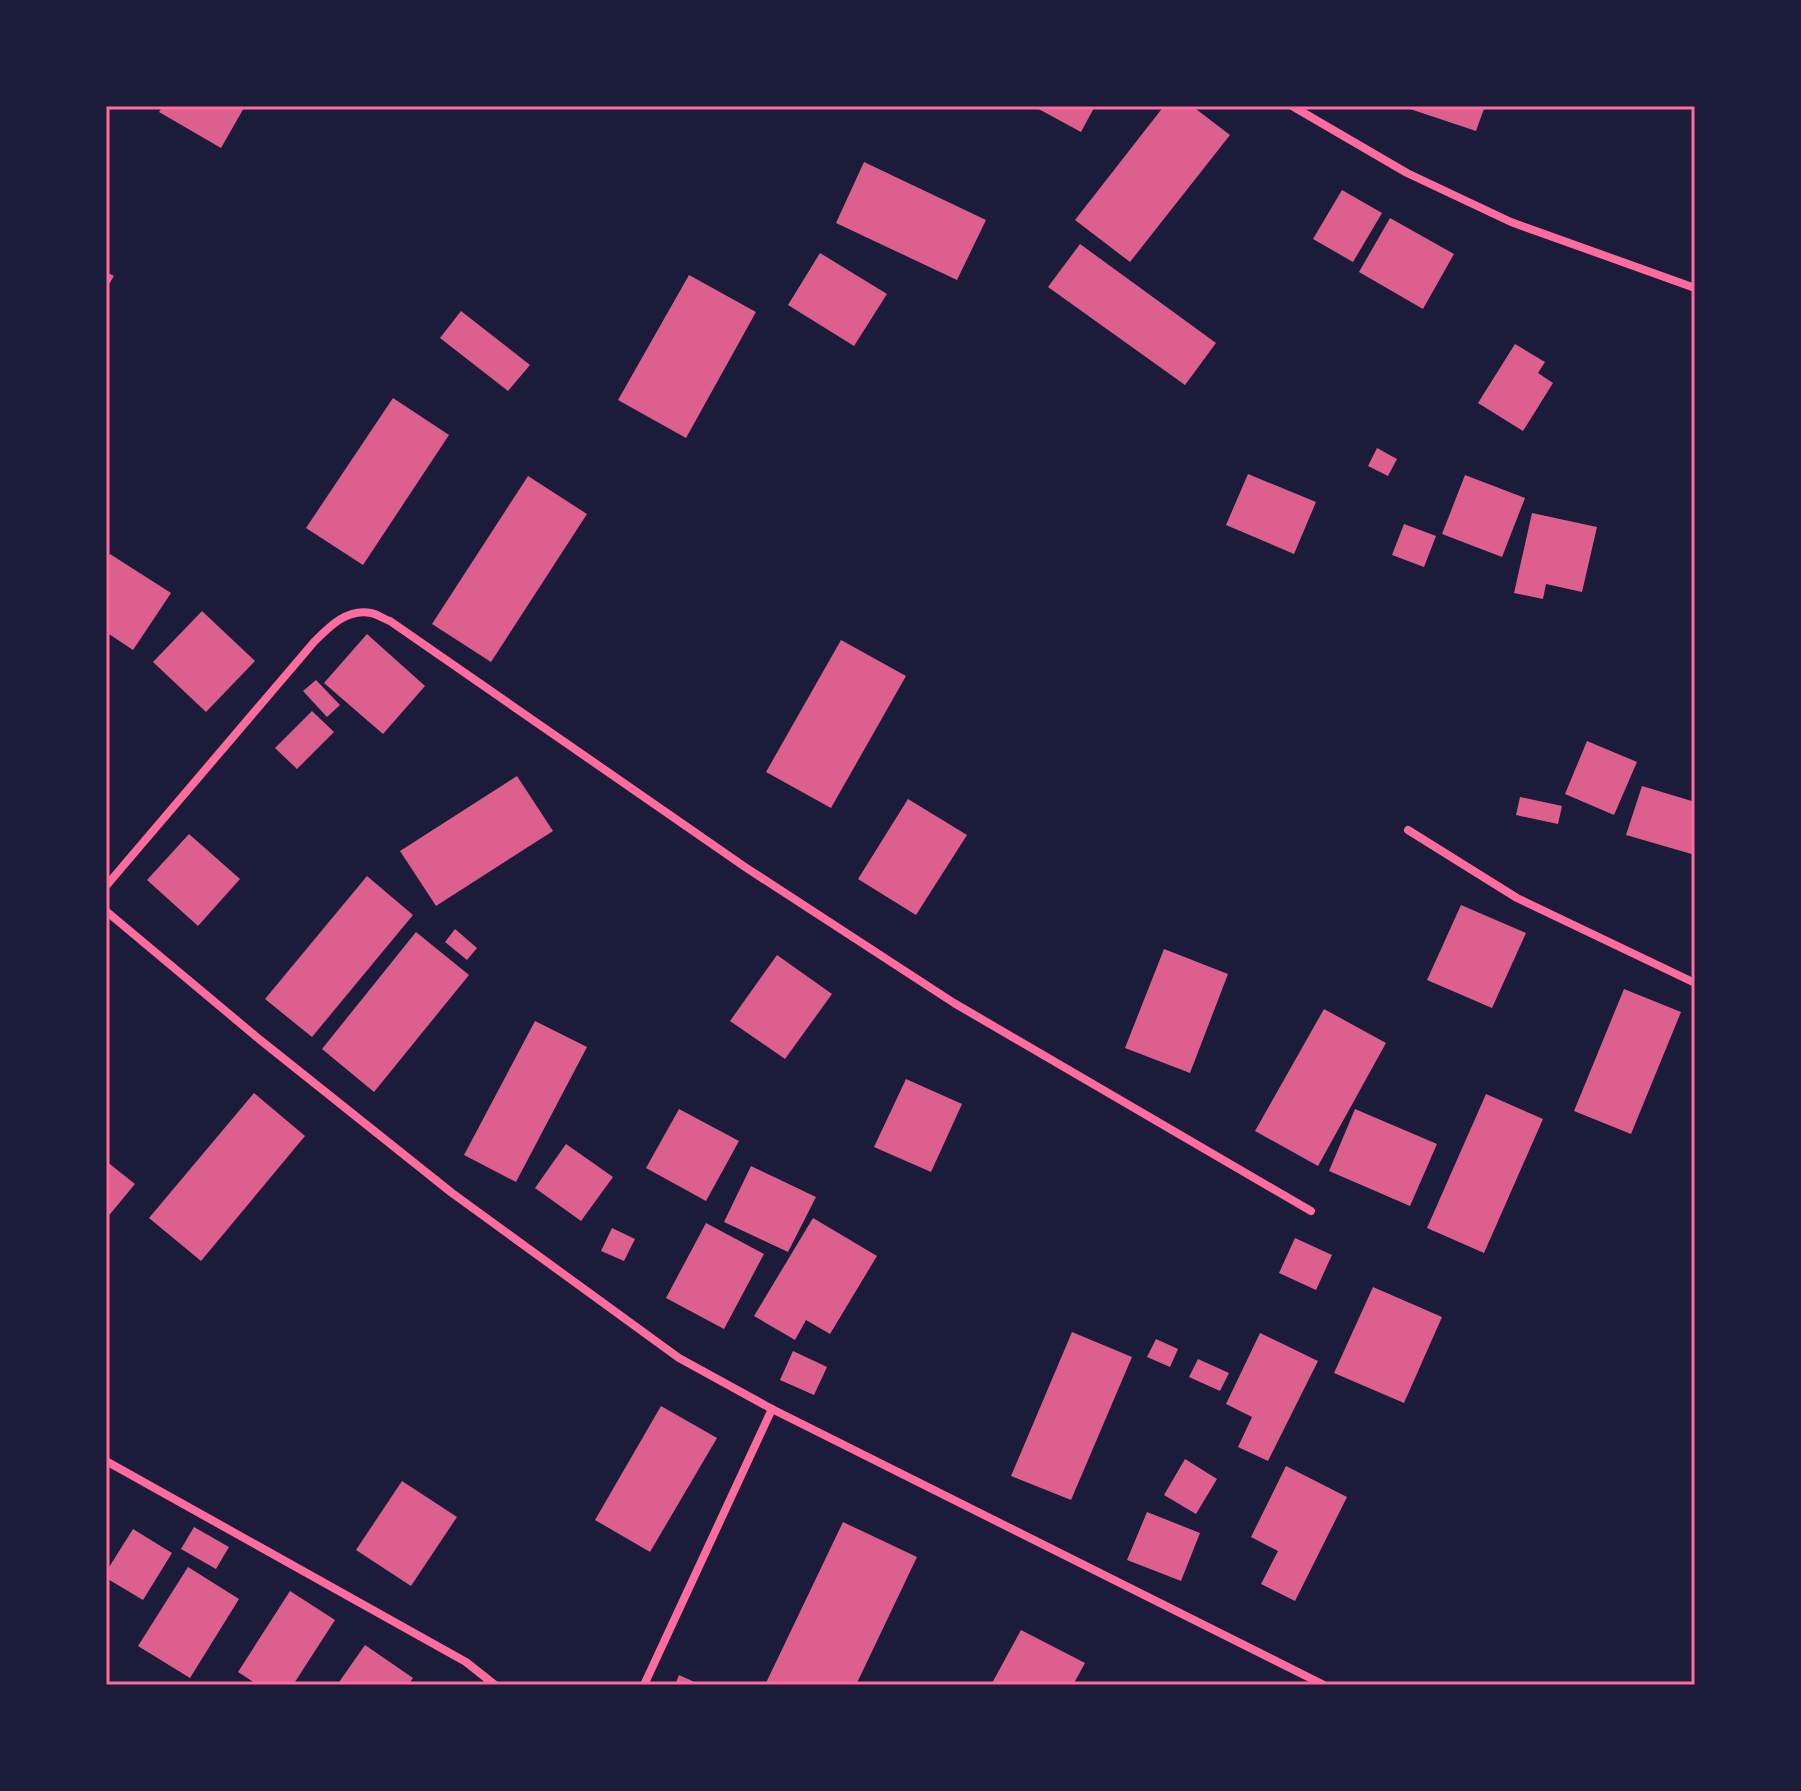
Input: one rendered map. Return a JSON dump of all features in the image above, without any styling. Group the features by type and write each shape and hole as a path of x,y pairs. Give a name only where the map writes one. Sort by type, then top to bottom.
{"street":[{"path":"1292,106 1407,173 1511,222 1695,288"},
{"path":"106,886 314,642 341,618 372,613 390,621 745,867 954,1003 1311,1211"},
{"path":"1408,830 1517,898 1695,983"},
{"path":"106,911 259,1039 452,1193 679,1358 772,1409 1324,1685"},
{"path":"644,1685 772,1409"},
{"path":"106,1461 466,1662 495,1685"}],"building":[{"path":"163,106 245,106 221,148 159,112"},
{"path":"1033,106 1095,106 1081,132"},
{"path":"1164,106 1192,106 1230,135 1130,262 1075,220"},
{"path":"1411,106 1485,106 1476,131 1410,109"},
{"path":"864,162 986,220 957,280 836,223"},
{"path":"1342,190 1382,213 1353,262 1313,239"},
{"path":"1390,218 1454,254 1423,309 1359,272"},
{"path":"1080,244 1216,343 1185,385 1048,287"},
{"path":"820,253 887,294 854,346 788,305"},
{"path":"106,272 114,276 106,289"},
{"path":"689,275 756,312 686,438 618,400"},
{"path":"461,311 530,365 508,391 440,338"},
{"path":"1515,344 1545,362 1538,373 1553,383 1523,431 1478,403"},
{"path":"393,398 449,435 363,565 306,528"},
{"path":"1377,448 1397,459 1388,476 1368,466"},
{"path":"1248,474 1316,502 1294,554 1226,525"},
{"path":"1465,475 1525,498 1502,557 1442,534"},
{"path":"528,476 587,514 491,662 432,624"},
{"path":"1532,513 1597,527 1582,592 1546,584 1543,599 1514,593"},
{"path":"1404,524 1436,536 1424,567 1392,555"},
{"path":"110,554 171,593 133,650 106,632 106,560"},
{"path":"202,611 255,661 206,712 153,662"},
{"path":"367,634 425,686 383,734 324,683"},
{"path":"841,640 906,676 831,808 766,772"},
{"path":"316,680 340,705 327,717 303,691"},
{"path":"312,711 334,732 297,769 275,748"},
{"path":"1587,741 1637,762 1614,815 1565,794"},
{"path":"517,776 553,831 436,906 400,851"},
{"path":"1642,786 1695,802 1695,855 1626,835"},
{"path":"1520,797 1562,806 1558,824 1516,815"},
{"path":"908,799 967,835 916,915 858,879"},
{"path":"189,834 240,879 198,926 147,880"},
{"path":"367,876 413,915 312,1037 265,999"},
{"path":"1461,905 1526,933 1492,1008 1427,980"},
{"path":"455,929 477,948 467,960 445,942"},
{"path":"416,932 469,975 374,1092 322,1049"},
{"path":"1164,949 1228,974 1190,1073 1125,1048"},
{"path":"777,955 832,994 785,1059 730,1021"},
{"path":"1624,989 1681,1012 1631,1134 1574,1111"},
{"path":"1324,1009 1386,1043 1318,1166 1255,1131"},
{"path":"535,1021 587,1047 516,1182 464,1155"},
{"path":"906,1079 962,1104 931,1172 874,1147"},
{"path":"254,1093 305,1136 201,1261 149,1218"},
{"path":"1486,1094 1543,1119 1484,1253 1427,1228"},
{"path":"679,1109 739,1141 706,1201 646,1168"},
{"path":"1355,1109 1437,1144 1410,1206 1329,1171"},
{"path":"566,1144 613,1177 581,1221 535,1188"},
{"path":"106,1161 135,1184 106,1219"},
{"path":"751,1166 816,1197 788,1252 724,1222"},
{"path":"813,1218 877,1256 830,1334 806,1320 795,1340 754,1316"},
{"path":"706,1223 764,1254 724,1329 666,1298"},
{"path":"612,1228 635,1239 624,1261 601,1251"},
{"path":"1295,1238 1332,1255 1316,1290 1279,1273"},
{"path":"1373,1287 1442,1317 1404,1403 1334,1373"},
{"path":"1072,1332 1132,1357 1071,1500 1011,1476"},
{"path":"1260,1333 1318,1361 1268,1461 1238,1447 1252,1417 1226,1404"},
{"path":"1156,1339 1178,1349 1170,1367 1147,1357"},
{"path":"793,1351 827,1367 814,1395 780,1380"},
{"path":"1198,1359 1229,1373 1220,1391 1189,1377"},
{"path":"661,1406 717,1438 650,1552 595,1520"},
{"path":"1185,1459 1217,1479 1196,1514 1164,1495"},
{"path":"1286,1466 1347,1497 1295,1601 1261,1584 1278,1551 1251,1537"},
{"path":"402,1481 457,1517 411,1586 356,1550"},
{"path":"1147,1512 1200,1533 1181,1581 1127,1560"},
{"path":"843,1522 917,1557 856,1685 765,1685"},
{"path":"194,1527 229,1547 216,1569 181,1549"},
{"path":"133,1529 172,1553 143,1600 106,1578 106,1572"},
{"path":"188,1567 239,1599 190,1678 138,1646"},
{"path":"290,1591 335,1620 293,1685 258,1685 238,1672"},
{"path":"1021,1630 1085,1663 1073,1685 991,1685"},
{"path":"365,1645 413,1678 408,1685 337,1685"},
{"path":"679,1675 701,1685 675,1685"}]}
